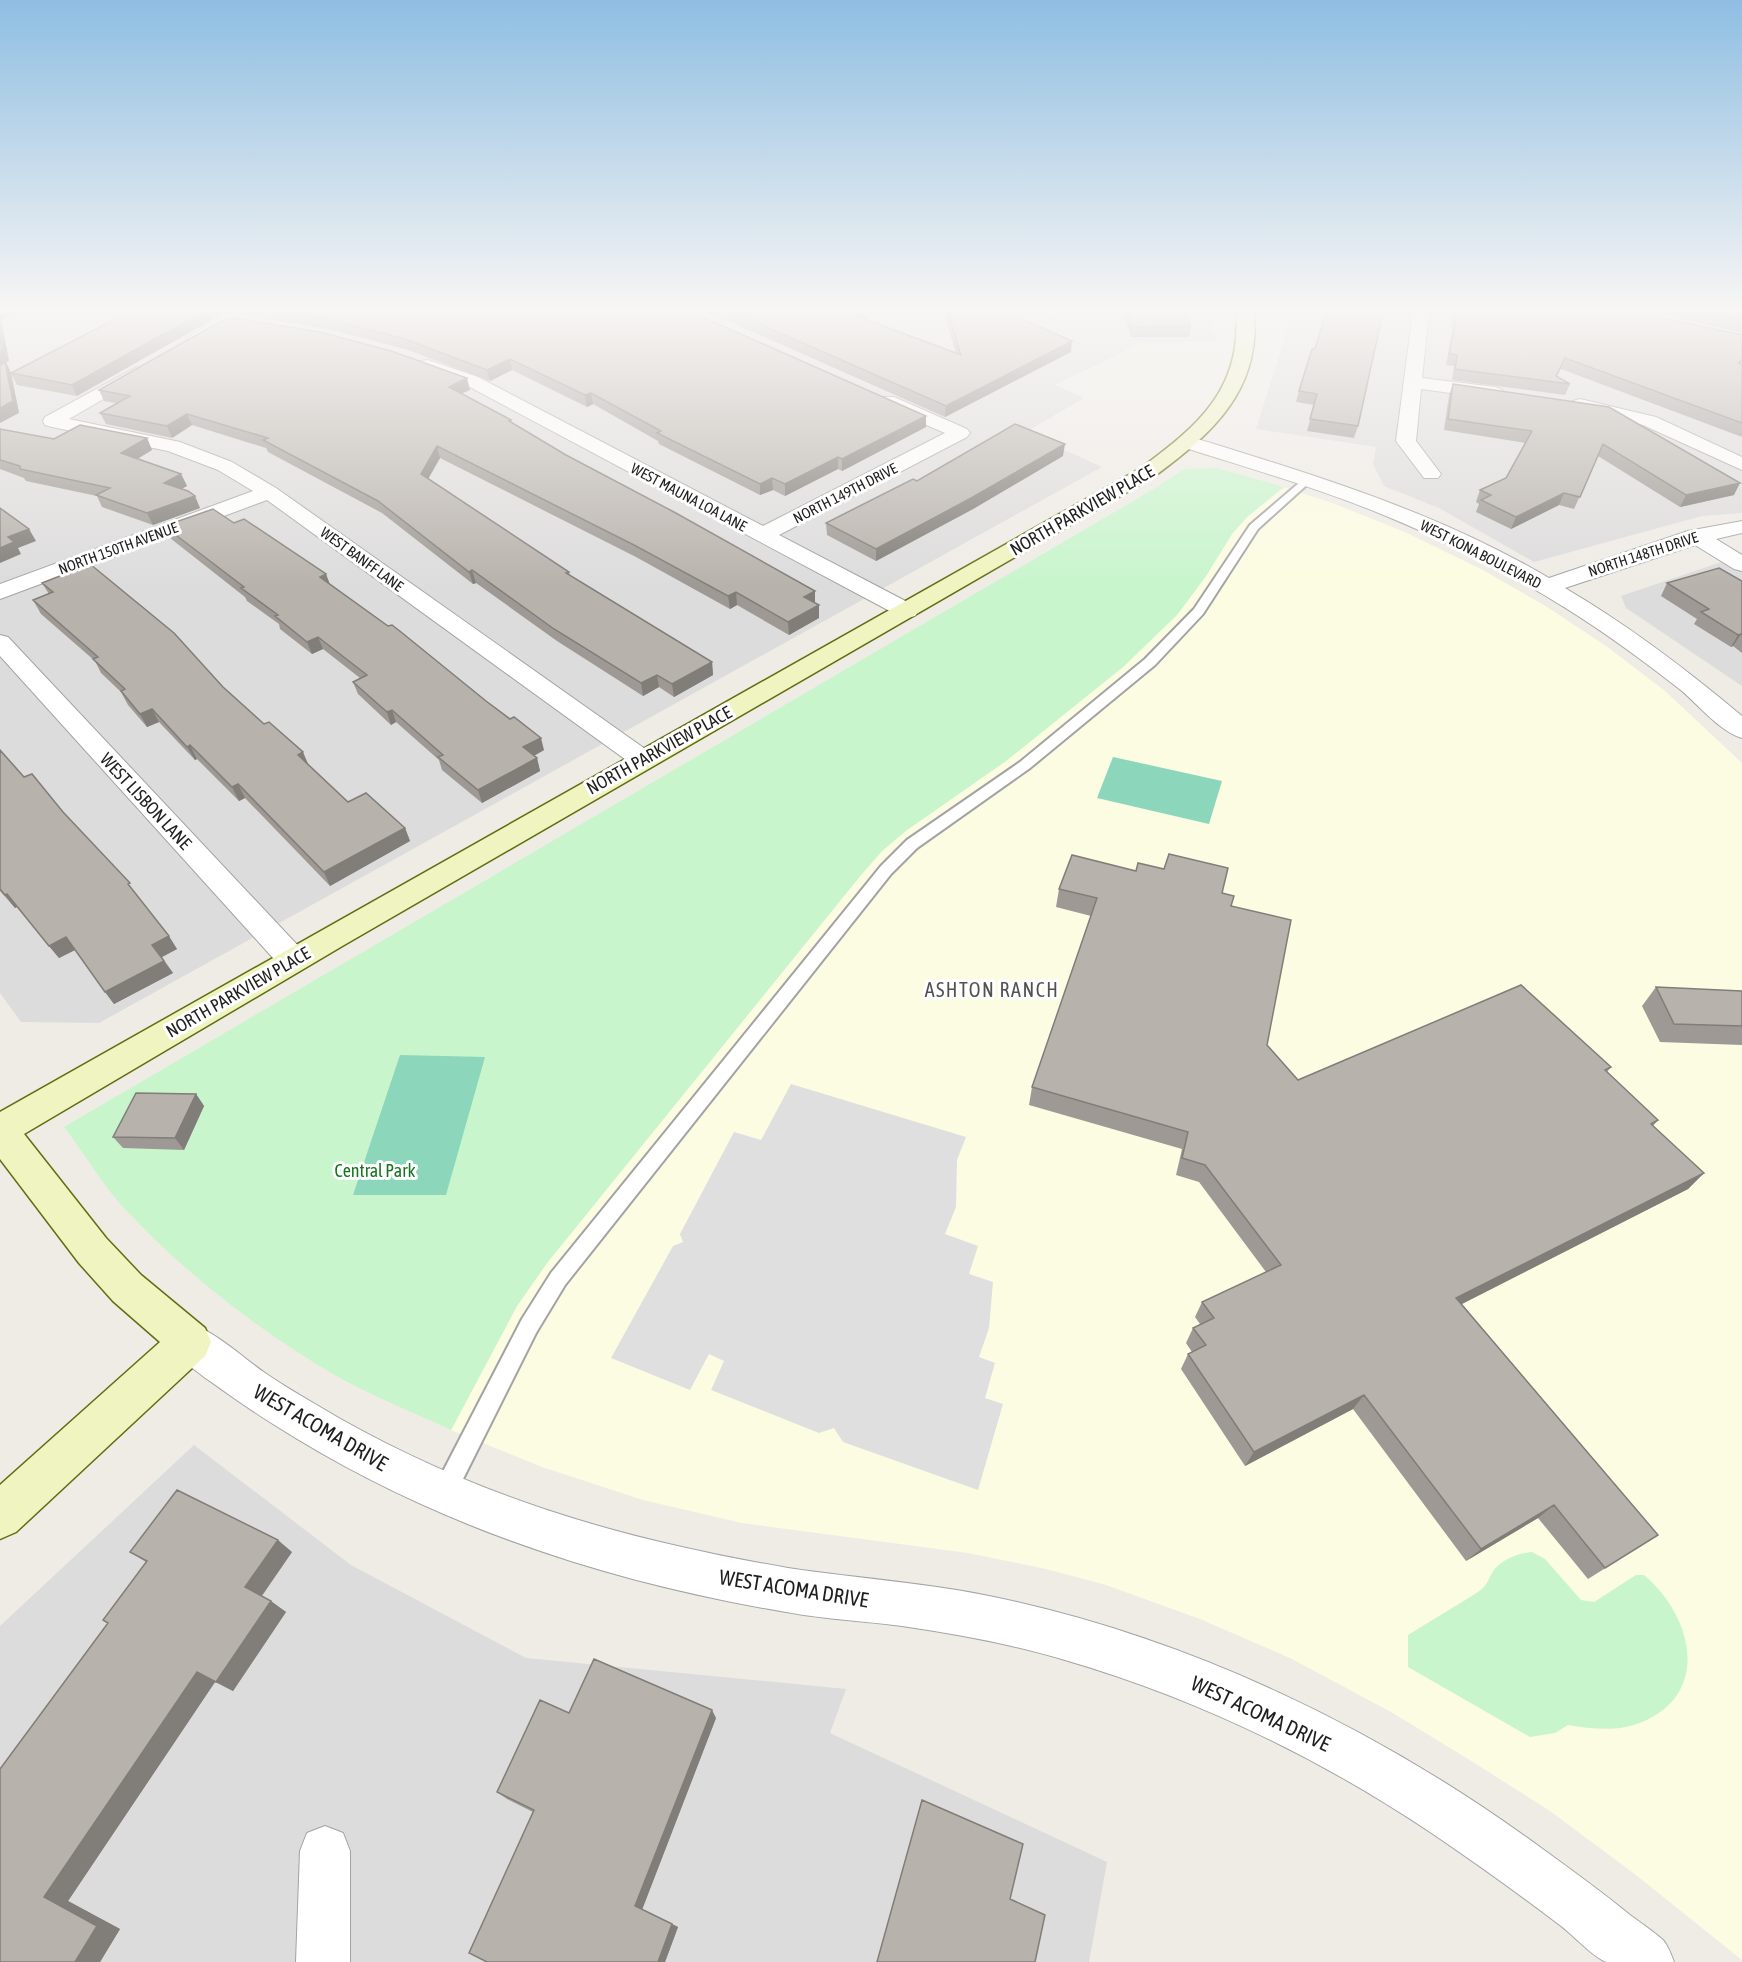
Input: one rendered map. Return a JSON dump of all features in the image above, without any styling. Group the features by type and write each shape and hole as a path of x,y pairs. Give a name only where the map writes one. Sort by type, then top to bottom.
{"street":[{"name":"WEST BANFF LANE","path":"82,404 52,421 173,446 225,466 269,492 642,759"},
{"name":"WEST MAUNA LOA LANE","path":"515,404 907,610"},
{"name":"NORTH 149TH DRIVE","path":"763,535 960,434 893,404"},
{"name":"NORTH PARKVIEW PLACE","path":"0,1130 642,759 1128,484 1186,442 1212,417 1221,404"},
{"path":"1410,404 1406,441 1431,474"},
{"path":"1569,404 1649,421 1742,464"},
{"name":"WEST KONA BOULEVARD","path":"1186,442 1306,480 1434,529 1546,587 1609,625 1648,653 1742,730"},
{"name":"NORTH 150TH AVENUE","path":"0,592 269,492"},
{"name":"NORTH 148TH DRIVE","path":"1546,587 1654,548 1696,536 1742,527"},
{"path":"1696,536 1742,564"},
{"name":"WEST LISBON LANE","path":"0,642 293,960"},
{"name":"WEST ACOMA DRIVE","path":"0,1130 58,1211 128,1289 222,1368 319,1430 372,1459 445,1491 553,1533 642,1559 789,1590 936,1608 1009,1622 1071,1638 1186,1678 1304,1732 1427,1802 1549,1885 1647,1962"},
{"path":"0,1516 190,1342"},
{"path":"323,1962 325,1851"}],"lane":[{"path":"445,1491 529,1326 558,1279 898,856 1025,765 1134,677 1199,611 1254,527 1306,480"}],"shaded area":[{"path":"0,404 1075,404 1026,432 1102,467 99,1023 21,1022 0,993"},
{"path":"1264,404 1742,404 1742,513 1702,516 1534,562 1439,508 1384,486 1373,464 1376,447 1256,429"},
{"path":"1284,487 1335,504 1405,532 1483,570 1547,607 1606,646 1665,691 1742,763 1742,1960 1636,1875 1550,1811 1473,1762 1391,1712 1290,1658 1200,1619 1106,1585 1046,1569 968,1553 742,1523 643,1500 542,1467 451,1430 517,1306 547,1263 882,851 907,830 1006,761 1123,667 1177,615 1206,576 1232,534 1247,517"},
{"path":"1742,555 1742,686 1626,608 1621,596"},
{"path":"791,1084 966,1137 957,1160 956,1207 945,1234 978,1246 969,1274 993,1282 989,1328 979,1357 995,1363 985,1398 1003,1404 978,1490 843,1442 834,1428 819,1433 711,1390 724,1361 709,1354 690,1390 611,1358 673,1246 683,1242 680,1234 734,1132 761,1140"},
{"path":"194,1445 351,1565 526,1658 846,1689 830,1733 1107,1862 1089,1962 0,1962 0,1626"}],"green space":[{"name":"Central Park","path":"1217,468 1284,487 1247,517 1232,534 1206,576 1177,615 1123,667 1006,761 907,830 882,851 547,1263 517,1306 451,1430 375,1396 331,1373 275,1337 222,1298 147,1232 124,1208 64,1127 1152,490 1184,469"},
{"path":"1113,757 1222,781 1209,824 1097,798"},
{"path":"400,1055 485,1057 446,1195 353,1195"},
{"path":"1532,1552 1545,1559 1581,1600 1594,1602 1636,1575 1644,1575 1661,1592 1674,1611 1683,1631 1687,1653 1686,1673 1679,1692 1664,1709 1642,1722 1624,1727 1596,1728 1568,1725 1555,1733 1530,1737 1408,1667 1408,1635 1479,1591 1486,1585 1495,1568 1500,1564 1516,1556"}],"building":[{"path":"117,404 480,404 566,455 815,591 804,597 819,605 788,622 736,592 728,596 634,545 437,446 421,474 569,572 566,573 712,662 672,684 657,675 641,683 554,629 472,570 469,572 378,501 263,440 268,438 187,414 167,426 100,413"},
{"path":"610,404 898,404 926,416 842,459 838,457 785,484 772,478 760,484 657,433 661,431"},
{"path":"1314,404 1363,404 1358,426 1310,419"},
{"path":"1450,404 1586,404 1609,407 1740,483 1686,495 1603,444 1580,497 1564,493 1516,517 1481,500 1491,495 1480,490 1506,478 1532,431 1448,419"},
{"path":"1689,404 1742,404 1742,423"},
{"path":"1015,424 1065,444 876,549 826,523 913,479 917,481"},
{"path":"80,425 147,438 121,453 181,474 164,483 188,491 195,496 147,513 96,495 110,488 20,469 20,466 0,460 0,429 54,439"},
{"path":"0,508 29,529 8,537 14,542 0,548"},
{"path":"213,509 234,523 244,519 326,574 320,577 388,626 392,625 510,719 514,717 541,738 523,747 537,758 478,790 438,757 443,755 392,710 387,712 353,682 367,675 318,637 307,642 275,616 278,615 241,588 244,587 164,526"},
{"path":"90,564 174,633 223,687 264,724 269,722 303,752 298,755 348,802 366,793 405,828 324,872 238,784 232,787 190,745 187,747 152,709 140,714 121,691 125,689 93,659 98,657 33,600 53,592 42,583"},
{"path":"1719,568 1742,581 1742,635 1738,635 1701,612 1709,609 1667,583"},
{"path":"0,750 24,777 32,774 63,812 130,883 128,884 169,936 152,945 164,961 105,992 66,937 49,946 7,894 5,895 0,889"},
{"path":"1169,854 1228,868 1222,893 1234,896 1231,906 1291,920 1267,1045 1298,1080 1521,985 1611,1067 1605,1070 1658,1120 1651,1124 1704,1173 1456,1298 1658,1535 1605,1568 1554,1505 1481,1549 1364,1395 1254,1452 1188,1354 1206,1345 1193,1328 1214,1318 1202,1302 1281,1265 1205,1165 1182,1158 1188,1132 1032,1087 1097,898 1059,889 1072,855 1136,871 1138,863 1164,869"},
{"path":"1656,987 1742,991 1742,1026 1674,1024"},
{"path":"136,1093 196,1094 175,1138 113,1137"},
{"path":"177,1490 278,1540 245,1587 271,1601 216,1682 197,1672 44,1897 97,1926 75,1962 0,1962 0,1769 108,1623 103,1620 147,1561 130,1552"},
{"path":"594,1659 712,1710 635,1906 672,1924 658,1962 487,1962 469,1953 534,1810 497,1792 540,1700 569,1713"},
{"path":"922,1800 1023,1844 1010,1899 1045,1915 1035,1962 877,1962"}],"district":[{"name":"ASHTON RANCH","path":"992,989"}]}
